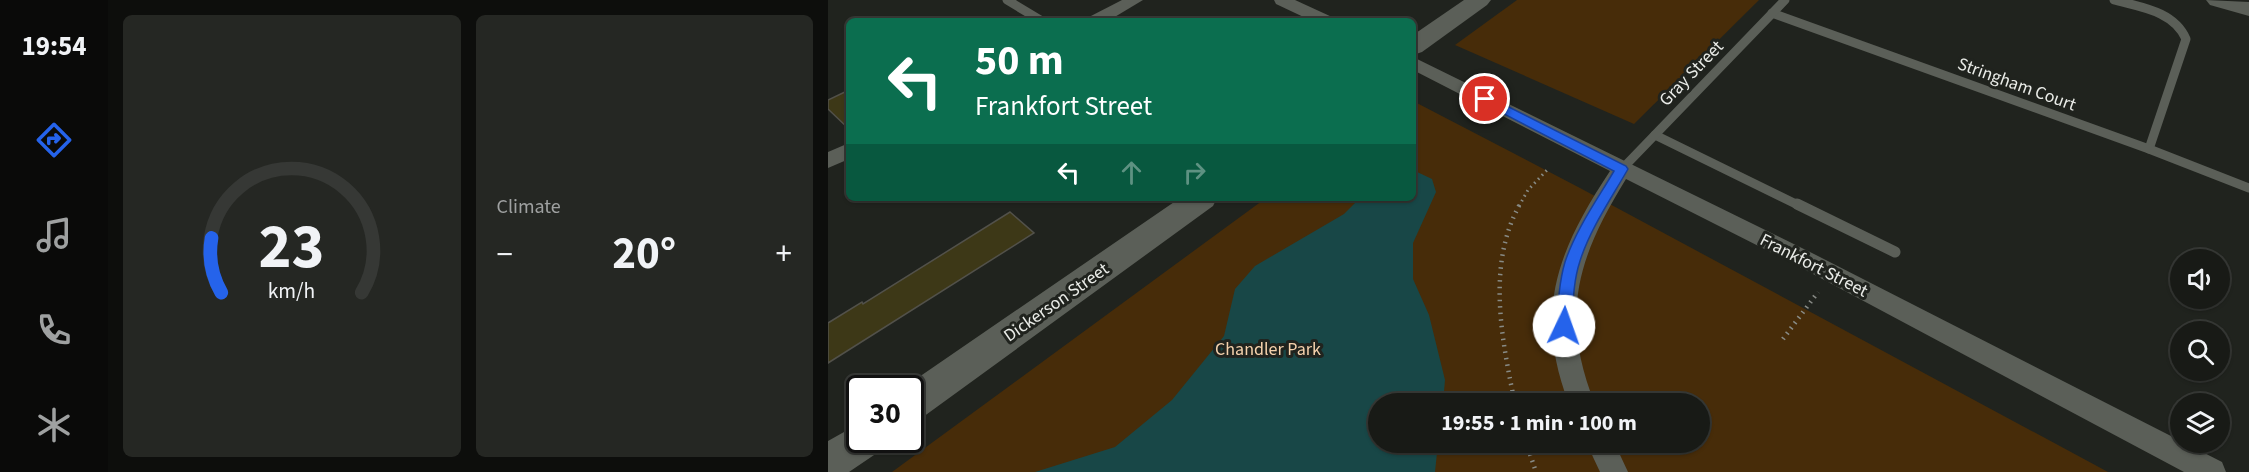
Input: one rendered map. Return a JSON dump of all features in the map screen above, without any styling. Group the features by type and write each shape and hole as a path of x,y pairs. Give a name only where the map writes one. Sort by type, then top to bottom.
{"street":[{"path":"1101,18 1135,0"},
{"path":"1282,0 1320,18"},
{"path":"1416,45 1479,0"},
{"path":"2218,0 2249,9"},
{"name":"Frankfort Street","path":"1416,65 1806,260 2212,472"},
{"path":"828,161 846,152"},
{"path":"1579,393 1569,361 1564,326 1566,293 1572,263 1580,242 1622,169"},
{"name":"Dickerson Street","path":"924,395 1198,201"},
{"path":"828,464 846,452"},
{"path":"1605,453 1614,472"}],"lane":[{"path":"1007,0 1037,18"},
{"name":"Gray Street","path":"1622,169 1785,0"},
{"path":"2114,0 2168,19 2182,29 2186,39 2149,149"},
{"name":"Stringham Court","path":"1772,13 2149,149 2249,188"},
{"path":"1655,135 1895,252"}],"path":[{"path":"1513,393 1501,332 1501,276 1504,246 1516,212 1526,193 1548,169"},
{"path":"1784,339 1818,292"},
{"path":"1530,453 1536,472"}],"green space":[{"path":"1517,0 1759,0 1634,124 1455,45"},
{"name":"Chandler Park","path":"1416,103 1580,188 2108,472 892,472 918,453 924,453 924,449 1262,201 1416,201"}],"water":[{"path":"1416,171 1432,179 1436,192 1413,243 1413,279 1429,315 1445,380 1444,393 1368,393 1368,453 1437,453 1435,472 1035,472 1115,447 1172,400 1224,336 1235,289 1255,266 1344,214 1357,201 1416,201"}],"building":[{"path":"846,91 846,126 828,109 828,100"},
{"path":"1010,212 1034,233 828,363 828,323 862,302 863,304"}],"route":[{"path":"1485,99 1622,169 1580,242 1572,263 1566,293 1564,326"}]}
